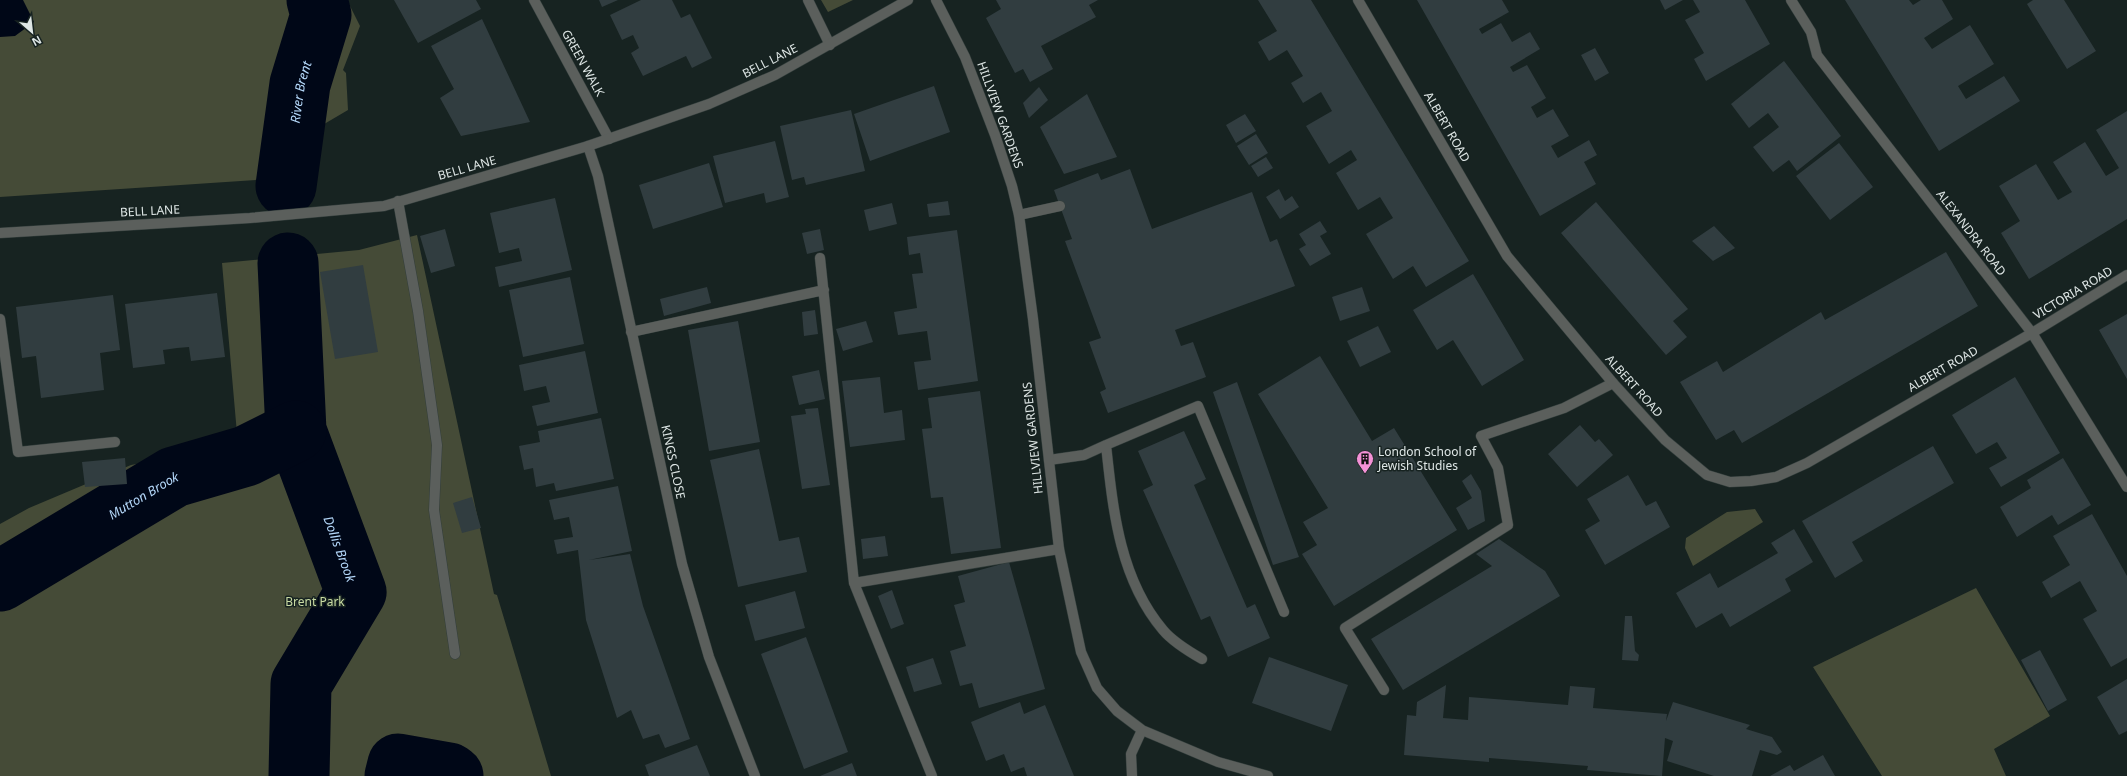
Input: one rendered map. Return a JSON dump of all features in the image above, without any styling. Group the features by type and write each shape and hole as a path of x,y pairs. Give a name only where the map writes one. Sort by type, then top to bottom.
{"street":[{"name":"GREEN WALK","path":"534,0 609,139"},
{"path":"808,0 830,45"},
{"name":"BELL LANE","path":"0,233 250,218 384,206 588,146 709,104 775,75 908,0"},
{"name":"HILLVIEW GARDENS","path":"936,0 965,57 1012,186 1019,215 1033,319 1059,549 1081,652 1097,688 1117,712 1142,730 1218,762 1268,776"},
{"name":"ALBERT ROAD","path":"1358,0 1507,256 1613,383 1665,440 1708,475 1730,482 1751,481 1776,477 1807,463 2032,333"},
{"name":"ALEXANDRA ROAD","path":"1791,0 1811,32 1817,55 2032,333 2127,487"},
{"name":"KINGS CLOSE","path":"588,146 598,176 682,564 709,657 756,776"},
{"path":"398,201 418,311 437,445 434,510 455,654"},
{"path":"1019,215 1060,206"},
{"path":"820,258 854,583 932,776"},
{"name":"VICTORIA ROAD","path":"2032,333 2127,275"},
{"path":"631,332 824,290"},
{"path":"0,319 18,452 116,442"},
{"path":"1384,690 1345,628 1508,525 1498,468 1481,436 1564,408 1613,383"},
{"path":"1049,460 1084,455 1198,406 1284,612"},
{"path":"1106,445 1114,518 1129,572 1145,604 1163,630 1183,647 1202,659"},
{"path":"854,583 1059,549"},
{"path":"1132,776 1131,754 1142,730"}],"green space":[{"path":"0,0 347,0 360,26 343,70 346,73 348,110 314,130 316,176 0,197"},
{"path":"821,0 853,0 828,12"},
{"name":"Brent Park","path":"417,235 494,594 497,595 551,776 0,776 0,524 29,508 131,465 238,445 222,263 359,250"},
{"path":"1755,509 1763,522 1693,566 1685,548 1686,538 1727,512"},
{"path":"1976,588 2050,716 1994,749 2006,776 1882,776 1813,667"}],"water":[{"path":"0,0 23,0 34,22 15,36 0,37"}],"building":[{"path":"394,0 476,0 481,9 418,43"},
{"path":"599,0 618,0 602,7"},
{"path":"641,0 672,0 681,18 690,14 712,58 692,68 686,56 643,76 631,53 639,48 633,35 622,40 610,15"},
{"path":"996,0 1098,0 1089,5 1096,17 1041,46 1053,69 1030,82 1023,69 1015,73 986,18 1001,9"},
{"path":"1258,0 1311,0 1469,261 1426,287 1413,266 1393,279 1366,234 1393,218 1380,197 1358,210 1336,173 1357,160 1351,150 1329,164 1306,126 1332,111 1321,92 1303,103 1291,83 1303,76 1287,50 1269,61 1258,42 1277,31"},
{"path":"1417,0 1502,0 1509,12 1479,29 1482,34 1501,23 1512,42 1530,32 1540,49 1510,67 1513,72 1527,65 1546,98 1531,107 1537,118 1553,109 1569,136 1551,146 1558,158 1589,140 1597,155 1584,162 1596,184 1540,216"},
{"path":"1660,0 1683,0 1665,10"},
{"path":"1693,0 1745,0 1770,44 1706,81 1694,59 1704,53 1685,20 1700,12"},
{"path":"1845,0 1909,0 1913,5 1921,0 1942,0 1953,19 1924,38 1932,49 1970,25 1994,64 1958,86 1966,99 2004,76 2020,101 1939,151"},
{"path":"2033,0 2064,0 2096,51 2067,69 2027,4"},
{"path":"482,19 530,122 461,136 440,98 454,89 431,46"},
{"path":"1595,48 1609,73 1595,81 1581,55"},
{"path":"1784,61 1841,136 1797,171 1789,160 1773,172 1753,147 1779,127 1768,113 1749,128 1731,104"},
{"path":"934,86 950,132 870,161 854,114"},
{"path":"1039,87 1048,100 1029,118 1023,103"},
{"path":"1087,94 1117,157 1064,174 1040,127"},
{"path":"851,110 865,171 806,185 804,177 792,180 780,126"},
{"path":"2127,111 2127,219 2029,279 2001,233 2020,221 1999,186 2036,164 2058,200 2072,192 2053,162 2085,142 2106,176 2119,168 2096,130"},
{"path":"1245,114 1256,131 1236,143 1226,125"},
{"path":"1256,134 1268,153 1249,165 1237,146"},
{"path":"775,141 789,197 766,203 764,193 725,203 713,156"},
{"path":"1839,143 1873,187 1830,220 1796,176"},
{"path":"1266,157 1273,168 1258,177 1251,166"},
{"path":"709,163 723,207 653,229 639,185"},
{"path":"1130,169 1152,229 1252,192 1270,242 1277,239 1295,286 1175,330 1181,346 1193,342 1206,377 1108,413 1100,392 1106,389 1089,342 1101,338 1065,241 1072,239 1054,190 1098,173 1101,180"},
{"path":"1279,189 1285,201 1292,196 1299,207 1280,219 1266,197"},
{"path":"555,198 572,270 499,287 495,267 522,261 519,248 499,253 490,213"},
{"path":"948,201 950,215 929,217 927,204"},
{"path":"1596,202 1688,309 1673,321 1687,337 1666,355 1561,233"},
{"path":"892,203 897,224 869,231 864,210"},
{"path":"1320,221 1327,232 1320,236 1331,254 1310,266 1299,249 1306,245 1299,234"},
{"path":"1714,226 1735,248 1713,261 1692,241"},
{"path":"445,229 455,266 431,273 420,236"},
{"path":"820,229 824,250 807,254 802,233"},
{"path":"957,230 978,381 918,390 914,362 931,360 927,331 898,335 894,312 917,308 912,274 923,273 920,253 909,255 907,237"},
{"path":"1946,252 1978,306 1742,443 1734,430 1716,440 1680,382 1717,361 1723,372 1821,312 1825,320"},
{"path":"363,265 378,352 335,359 320,272"},
{"path":"1473,274 1524,360 1482,386 1453,340 1437,350 1413,310"},
{"path":"570,277 584,344 523,357 509,290"},
{"path":"707,287 711,303 664,316 660,299"},
{"path":"1362,287 1370,311 1340,321 1332,297"},
{"path":"217,293 225,357 191,361 189,347 177,348 163,350 165,364 133,368 125,304"},
{"path":"113,295 120,350 100,353 104,390 41,398 36,356 22,358 16,307"},
{"path":"815,310 818,334 804,336 802,312"},
{"path":"2127,314 2127,379 2099,330"},
{"path":"738,321 760,442 709,451 688,330"},
{"path":"866,321 873,342 843,351 836,329"},
{"path":"1378,326 1391,352 1360,367 1347,341"},
{"path":"585,351 598,413 537,426 532,406 550,402 546,386 524,391 519,365"},
{"name":"London School of Jewish Studies","path":"1320,356 1372,441 1394,428 1457,530 1334,606 1302,554 1317,545 1303,522 1328,508 1258,394"},
{"path":"819,370 825,399 799,405 792,376"},
{"path":"880,377 884,413 902,410 905,440 850,447 842,381"},
{"path":"2015,377 2060,453 2001,487 1989,468 2007,458 1997,442 1976,454 1952,415"},
{"path":"1237,382 1299,557 1273,565 1213,392"},
{"path":"980,391 1001,548 951,554 943,497 931,498 922,429 932,428 928,398"},
{"path":"818,408 830,485 802,489 791,416 806,414 805,409"},
{"path":"601,418 614,479 556,491 554,483 536,487 533,468 524,470 519,446 540,442 538,431"},
{"path":"1580,425 1595,442 1599,439 1613,455 1577,487 1548,454"},
{"path":"1184,431 1206,479 1194,485 1247,608 1255,604 1270,638 1228,657 1210,616 1201,620 1143,490 1153,485 1138,451"},
{"path":"1933,446 1954,483 1852,542 1863,561 1835,578 1802,521"},
{"path":"759,449 779,541 799,537 807,572 738,587 710,460"},
{"path":"125,458 127,484 85,487 82,462"},
{"path":"2063,458 2091,505 2058,525 2052,515 2017,537 2000,507 2031,488 2027,480"},
{"path":"1471,474 1481,491 1485,521 1468,530 1456,508 1472,498 1462,481"},
{"path":"1628,475 1646,506 1656,501 1670,527 1605,565 1585,530 1600,521 1587,499"},
{"path":"618,486 632,551 589,560 630,554 643,606 690,739 665,748 659,734 643,739 631,710 617,718 586,620 578,550 557,554 554,540 573,537 569,517 554,520 549,500"},
{"path":"472,497 481,528 462,533 453,503"},
{"path":"2092,514 2127,576 2127,658 2111,667 2083,619 2097,611 2080,581 2051,598 2042,582 2070,565 2053,536"},
{"path":"1794,529 1813,562 1785,579 1791,591 1730,627 1722,613 1696,628 1676,593 1710,573 1718,588 1778,553 1771,543"},
{"path":"885,536 888,556 863,559 861,539"},
{"path":"1499,539 1545,571 1560,596 1403,690 1371,639 1492,566 1476,554"},
{"path":"1009,562 1045,689 979,708 972,683 960,686 950,651 966,646 954,605 965,602 958,576"},
{"path":"892,590 904,624 891,629 878,596"},
{"path":"795,591 805,628 755,641 745,605"},
{"path":"1625,616 1632,616 1635,651 1639,655 1638,661 1622,660"},
{"path":"806,637 848,752 804,769 761,654"},
{"path":"2040,650 2067,700 2048,711 2021,660"},
{"path":"1269,657 1348,685 1331,731 1252,703"},
{"path":"933,658 942,684 914,692 906,667"},
{"path":"2127,679 2127,731 2119,735 2097,697"},
{"path":"1446,685 1443,718 1468,720 1469,697 1568,705 1570,686 1595,688 1593,708 1667,714 1666,721 1673,702 1750,725 1746,729 1772,737 1782,752 1777,755 1760,750 1752,776 1714,776 1667,761 1673,741 1665,738 1662,776 1587,770 1588,766 1489,758 1489,762 1404,755 1407,715 1416,716 1417,702"},
{"path":"1020,702 1024,714 1045,705 1074,776 1027,776 1024,767 1011,772 1004,754 986,761 971,722"},
{"path":"697,745 710,776 649,776 645,765"},
{"path":"1823,755 1835,776 1770,776 1790,765 1794,771"},
{"path":"852,763 857,776 820,776"}],"waterway":[{"name":"River Brent","path":"286,186 300,84 321,15 317,0"},
{"name":"Dollis Brook","path":"288,263 296,431 356,592 301,684 299,776"},
{"name":"Mutton Brook","path":"0,581 174,477 246,456 296,431"},
{"name":"Dollis Brook","path":"395,776 398,764 449,773 453,776"}],"place":[{"name":"London School of Jewish Studies","path":"1365,474"}]}
